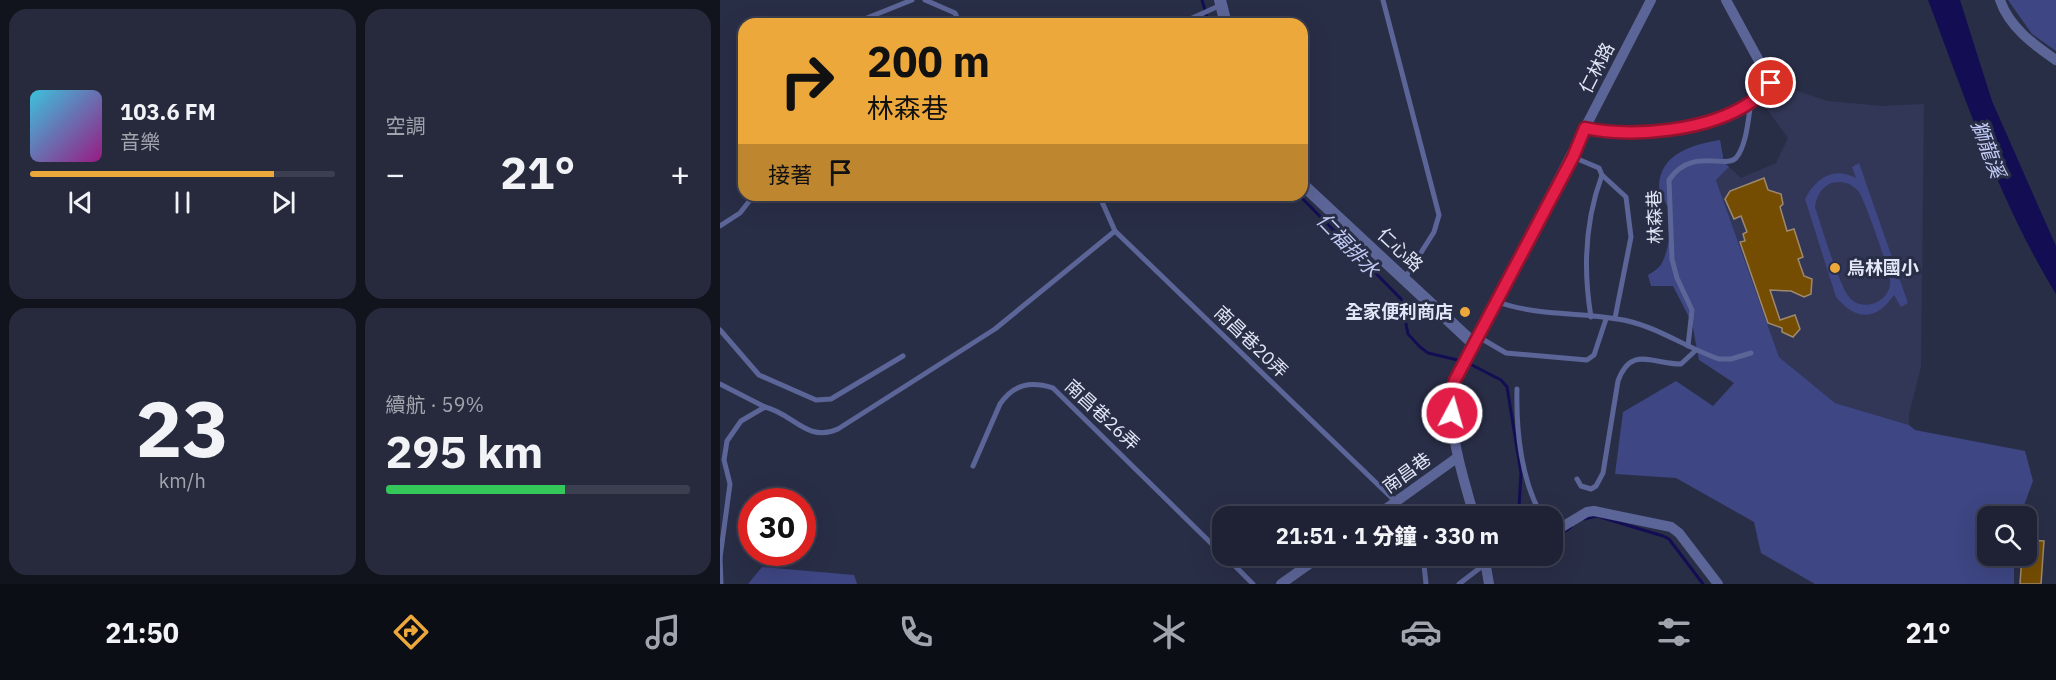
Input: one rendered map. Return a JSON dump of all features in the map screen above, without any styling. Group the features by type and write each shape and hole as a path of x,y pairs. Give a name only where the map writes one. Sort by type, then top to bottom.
{"street":[{"name":"仁林路","path":"1471,506 1458,457 1451,398 1473,344 1573,157 1585,128 1651,0"},
{"path":"1726,0 1771,83"},
{"path":"2000,0 2003,8 2029,42 2056,60"},
{"name":"仁心路","path":"1308,189 1473,344"},
{"name":"南昌巷","path":"1390,506 1458,457"},
{"path":"1563,527 1587,512 1594,511 1663,524 1678,532 1718,584"},
{"path":"1281,584 1306,566"},
{"path":"1486,566 1489,584"}],"lane":[{"path":"867,18 912,0"},
{"path":"925,0 955,13 957,18"},
{"path":"1383,0 1439,215 1434,232 1404,279"},
{"path":"1192,18 1217,5"},
{"path":"1585,128 1625,133 1702,124 1751,102 1771,83"},
{"name":"林森巷","path":"1688,346 1692,310 1677,278 1672,259 1669,180 1684,166 1703,159 1724,163 1737,157 1751,102"},
{"name":"林森巷","path":"1573,157 1599,168 1602,175 1626,197 1631,237 1615,318"},
{"path":"1591,317 1586,285 1587,243 1594,198 1602,175"},
{"path":"720,226 740,213 749,201"},
{"name":"南昌巷20弄","path":"1101,201 1115,231 1396,502"},
{"path":"720,384 765,407 777,410 810,432 825,435 995,329 1115,231"},
{"path":"1495,301 1528,311 1615,318 1651,327 1719,359 1731,359 1751,353"},
{"path":"1473,344 1506,353 1587,360 1593,355 1606,319"},
{"path":"720,330 759,375 816,400 831,399 903,356"},
{"path":"1577,479 1581,486 1591,489 1596,486 1603,473 1618,381 1623,367 1636,358 1681,364 1696,350"},
{"name":"南昌巷26弄","path":"973,466 1006,395 1017,386 1030,384 1053,388 1212,543"},
{"path":"1517,389 1519,435 1526,475 1538,506"},
{"path":"721,584 720,558 730,484 724,460 727,441 741,421 765,407"},
{"name":"南昌巷26弄","path":"1235,566 1253,584"},
{"path":"1424,566 1426,584"},
{"path":"1459,584 1478,566"}],"shaded area":[{"path":"2008,0 2056,0 2056,51 2032,34"},
{"name":"烏林國小","path":"1779,85 1828,101 1882,106 1924,104 1921,367 1909,414 1909,425 1835,403 1779,357 1716,180 1729,167 1741,178 1776,163 1788,138 1764,105"},
{"path":"1720,140 1724,162 1729,167 1716,180 1779,357 1835,403 1909,425 1915,430 2025,451 2033,481 2024,506 1977,506 1977,566 2014,566 2014,584 1815,584 1761,553 1754,522 1676,478 1615,474 1623,412 1676,381 1713,406 1734,383 1699,360 1692,323 1673,286 1651,286 1648,275 1662,263 1670,233 1670,213 1659,187 1661,175 1672,158 1700,144"},
{"path":"1859,163 1908,303 1901,307 1894,295 1881,309 1866,315 1852,311 1836,297 1805,199 1814,185 1826,176 1840,173 1856,178 1852,167","holes":["1834,182 1842,182 1855,188 1862,198 1890,279 1887,293 1882,299 1869,305 1855,302 1845,290 1830,254 1815,207 1820,193 1826,186"]},
{"path":"762,567 854,575 857,584 748,584"}],"water":[{"name":"獅龍溪","path":"1928,0 1960,0 1992,101 2056,246 2056,294 2001,187 1970,113"}],"building":[{"path":"1764,178 1768,190 1781,194 1783,204 1780,207 1787,231 1794,229 1803,257 1798,259 1804,276 1812,279 1811,294 1804,297 1791,291 1770,290 1780,320 1795,315 1800,329 1793,337 1782,332 1782,328 1768,323 1740,242 1745,241 1743,234 1747,232 1741,216 1734,219 1725,199 1730,191"},
{"path":"2037,541 2044,541 2041,584 2020,584 2021,566 2037,566"}],"waterway":[{"name":"仁福排水","path":"1202,0 1207,18"},
{"name":"仁福排水","path":"1305,201 1401,299 1408,334 1420,347 1428,353 1462,361"},
{"name":"仁福排水","path":"1468,363 1501,380 1507,387 1521,473 1519,506"},
{"name":"仁福排水","path":"1584,519 1597,516 1669,539 1703,584"},
{"name":"仁福排水","path":"1563,532 1571,527"}],"place":[{"name":"烏林國小","path":"1835,268"},
{"name":"全家便利商店","path":"1465,312"}],"route":[{"path":"1452,413 1451,398 1455,380 1573,157 1585,128 1625,133 1702,124 1751,102 1771,83"}]}
